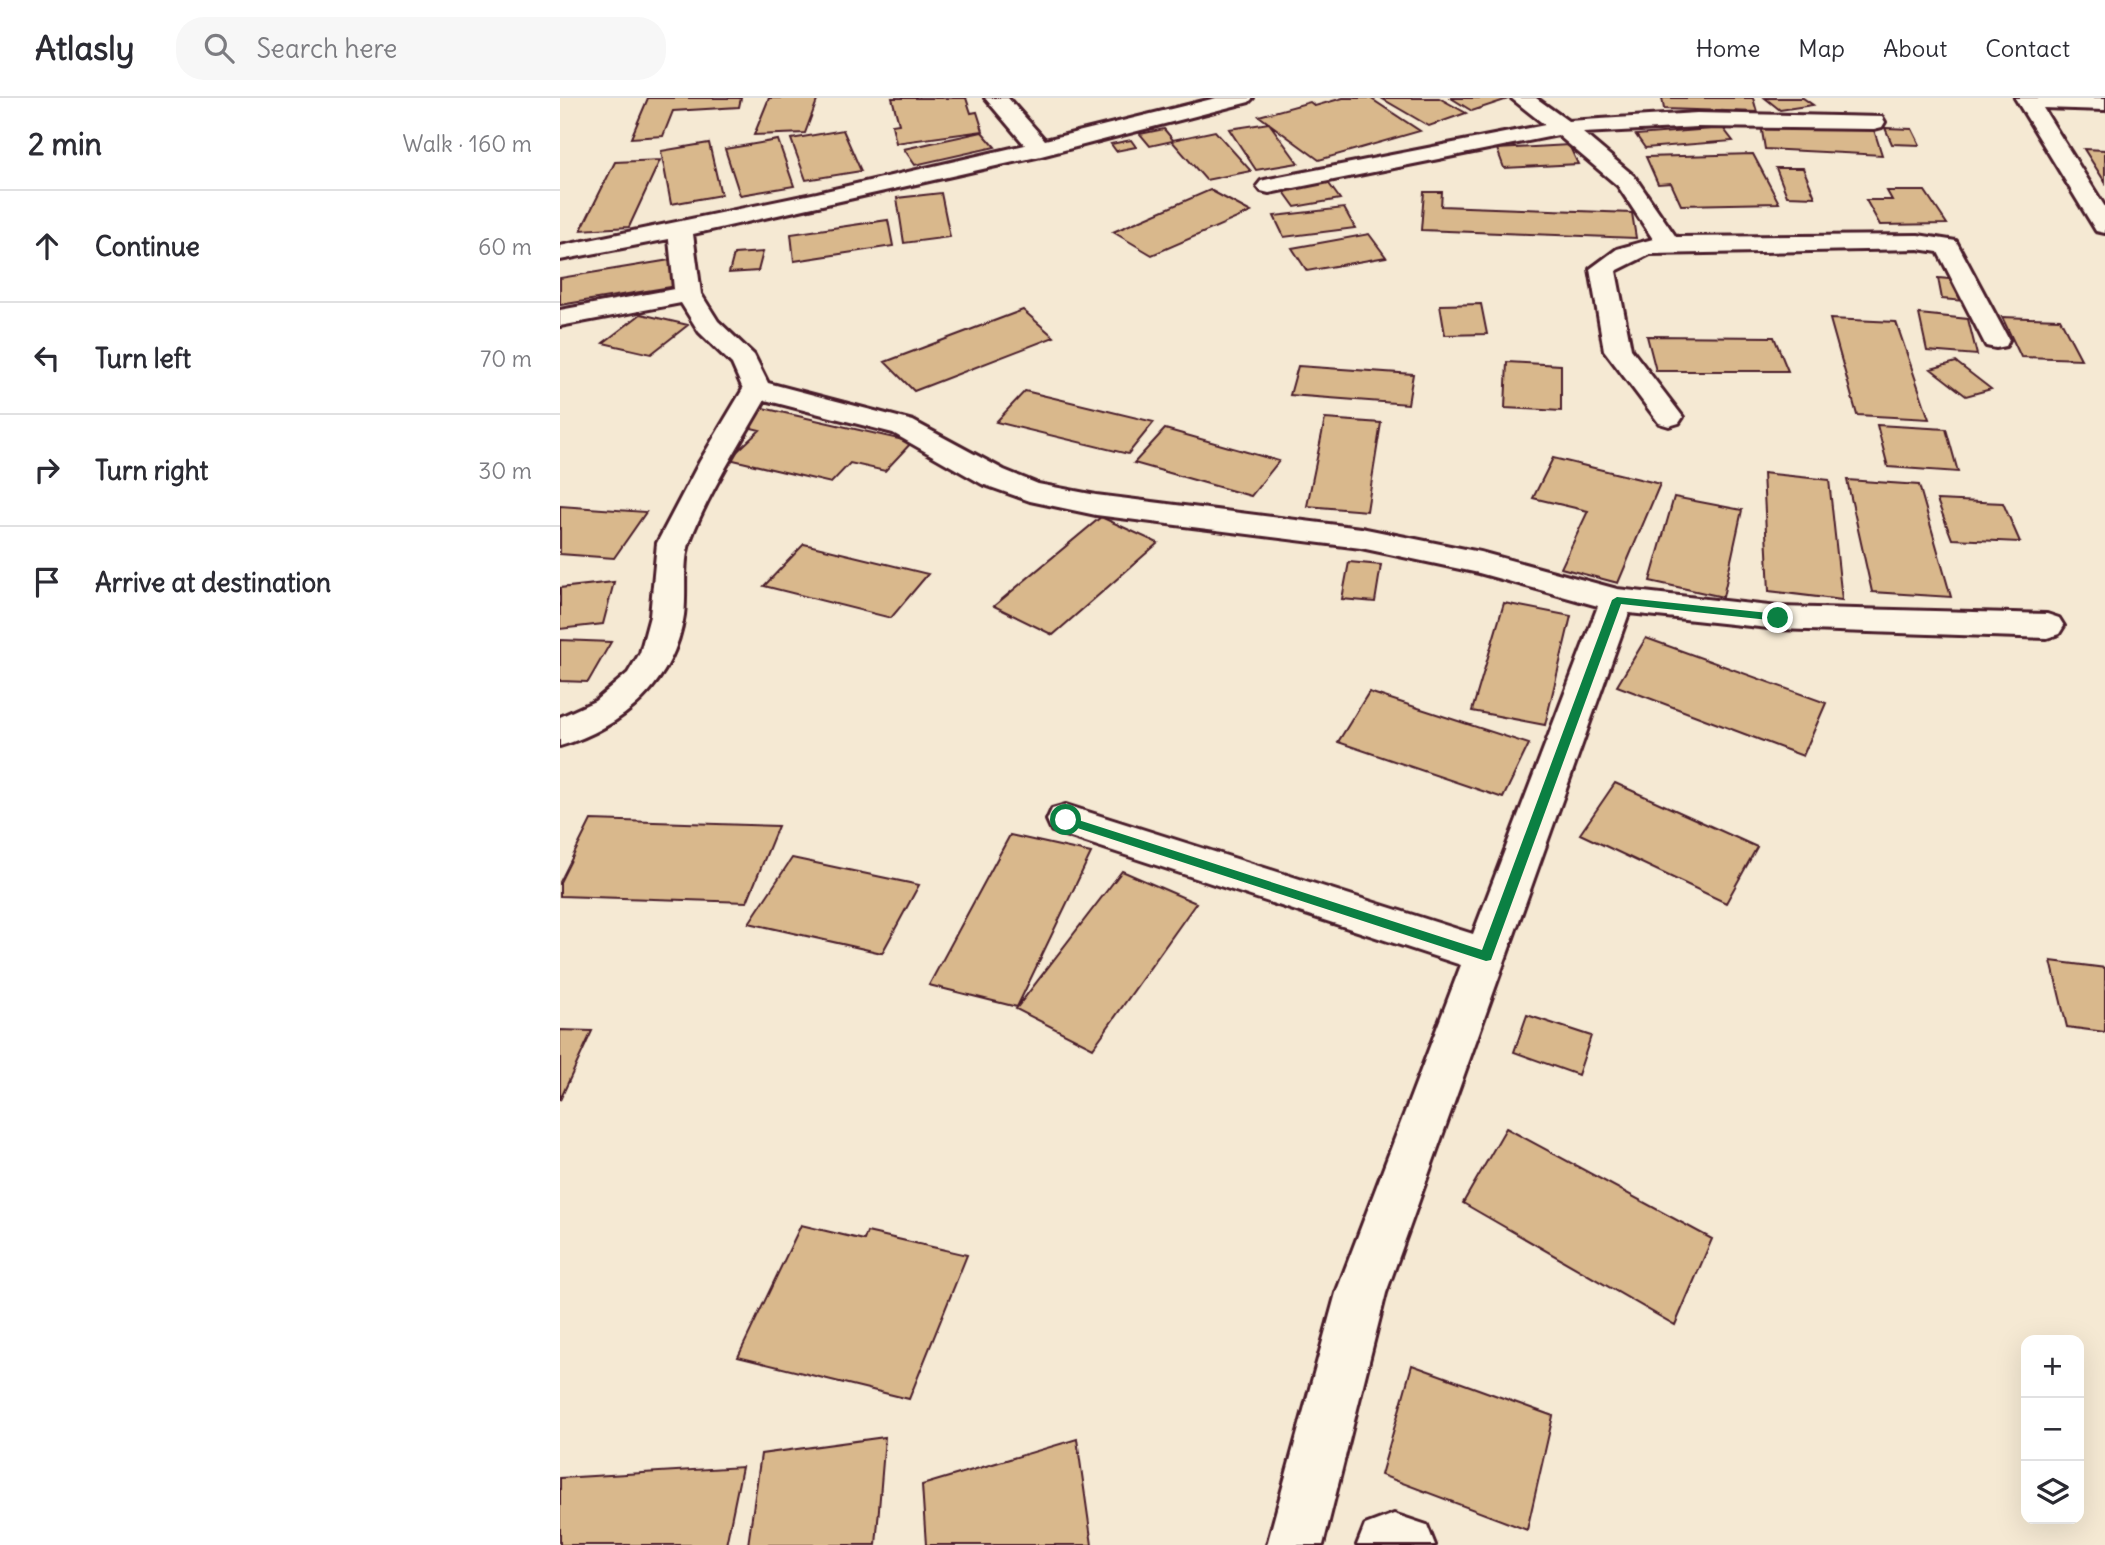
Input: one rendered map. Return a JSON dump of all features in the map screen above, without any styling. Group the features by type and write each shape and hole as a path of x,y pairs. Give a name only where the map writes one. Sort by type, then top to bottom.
{"street":[{"path":"996,98 1041,149"},
{"path":"560,253 680,230 1041,149 1242,98"},
{"path":"1522,98 1563,128 1626,181 1668,243"},
{"path":"2027,99 2105,104"},
{"path":"2027,99 2105,226"},
{"path":"1269,186 1320,178 1400,158 1563,128 1697,120 1874,122"},
{"path":"680,230 688,294 708,326 744,361 757,389"},
{"path":"1669,418 1618,349 1603,269 1620,254 1668,243 1701,246 1918,242 1947,246 1996,340"},
{"path":"560,318 688,294"},
{"path":"757,389 903,427 993,477 1030,492 1096,505 1361,538 1480,564 1617,600 1778,618 2048,626"},
{"path":"560,733 608,710 639,682 657,653 667,616 673,543 715,461 757,389"},
{"path":"1295,1545 1361,1293 1617,600"},
{"path":"1066,820 1486,956"},
{"path":"1385,1545 1394,1542 1407,1545"}],"building":[{"path":"648,98 741,98 739,107 673,111 663,136 631,138"},
{"path":"769,98 818,98 805,133 754,135"},
{"path":"892,98 966,98 971,113 977,112 983,131 896,143 892,125 899,124"},
{"path":"1343,98 1370,98 1420,131 1319,160 1259,116 1310,102 1315,106"},
{"path":"1381,98 1439,98 1466,113 1429,126"},
{"path":"1451,98 1505,98 1508,99 1472,111"},
{"path":"1662,98 1753,98 1757,112 1664,109"},
{"path":"1765,98 1803,98 1813,105 1780,110"},
{"path":"1269,123 1298,163 1256,170 1229,129"},
{"path":"1761,125 1874,130 1882,155 1765,149"},
{"path":"1723,128 1733,141 1645,148 1636,135"},
{"path":"1885,128 1912,129 1920,145 1892,144"},
{"path":"1164,129 1173,140 1215,131 1251,171 1206,180 1172,141 1150,146 1140,134"},
{"path":"843,130 861,171 806,180 791,139"},
{"path":"982,132 995,147 915,165 904,149"},
{"path":"778,140 794,186 740,195 725,149"},
{"path":"1131,140 1136,147 1116,151 1111,144"},
{"path":"709,143 721,195 671,204 661,151"},
{"path":"1569,145 1578,164 1504,168 1497,149"},
{"path":"2084,149 2105,150 2105,182"},
{"path":"1753,154 1779,203 1681,205 1671,183 1658,184 1646,157"},
{"path":"660,160 629,227 581,230 615,162"},
{"path":"1776,168 1803,168 1815,197 1787,196"},
{"path":"1327,181 1340,199 1295,207 1282,189"},
{"path":"1210,190 1251,212 1152,255 1113,232"},
{"path":"1887,191 1925,191 1947,224 1880,225 1866,200 1892,200"},
{"path":"1424,192 1442,192 1441,206 1632,213 1636,238 1421,230"},
{"path":"941,193 950,237 904,243 897,198"},
{"path":"1344,208 1355,228 1284,237 1274,216"},
{"path":"888,220 893,246 794,261 791,234"},
{"path":"1369,234 1386,257 1307,271 1292,248"},
{"path":"763,252 758,271 729,273 734,254"},
{"path":"676,259 677,286 560,305 560,278"},
{"path":"1938,278 1961,280 1964,301 1942,299"},
{"path":"1481,304 1487,334 1445,335 1440,305"},
{"path":"1023,310 1054,337 914,391 885,362"},
{"path":"641,314 688,325 651,354 603,343"},
{"path":"1919,314 1968,319 1977,355 1927,351"},
{"path":"2002,317 2060,319 2081,359 2021,357"},
{"path":"1830,319 1896,322 1929,419 1857,415"},
{"path":"1647,336 1774,337 1788,371 1656,371"},
{"path":"1507,362 1561,365 1561,411 1505,408"},
{"path":"1956,362 1991,389 1966,396 1931,369"},
{"path":"1298,366 1413,374 1408,404 1290,395"},
{"path":"1025,391 1154,422 1128,454 996,422"},
{"path":"763,408 912,442 885,471 850,463 831,483 729,459 760,430 743,426"},
{"path":"1325,419 1381,423 1367,511 1307,506"},
{"path":"1877,425 1946,429 1958,472 1888,467"},
{"path":"1165,429 1279,461 1251,496 1134,463"},
{"path":"1553,458 1660,484 1618,583 1561,568 1588,511 1533,498"},
{"path":"1763,473 1829,480 1842,600 1769,591"},
{"path":"1847,480 1919,485 1951,597 1872,592"},
{"path":"1674,497 1742,510 1723,597 1650,581"},
{"path":"1937,500 2003,503 2020,542 1952,539"},
{"path":"560,506 646,512 614,558 560,554"},
{"path":"1101,517 1158,543 1053,635 994,606"},
{"path":"804,544 928,574 891,618 764,586"},
{"path":"1349,562 1381,565 1375,602 1342,599"},
{"path":"614,582 603,624 560,629 560,588"},
{"path":"1504,603 1571,616 1545,725 1472,711"},
{"path":"1646,638 1826,703 1803,756 1617,686"},
{"path":"560,640 611,642 588,682 560,681"},
{"path":"1369,692 1529,744 1503,798 1338,742"},
{"path":"1615,783 1757,847 1726,903 1580,834"},
{"path":"591,820 778,826 747,902 560,896 560,882"},
{"path":"1010,835 1091,853 1017,1007 929,985"},
{"path":"792,858 919,885 882,953 749,923"},
{"path":"1122,871 1196,903 1093,1048 1016,1009"},
{"path":"2051,961 2105,968 2105,1032 2067,1027"},
{"path":"1527,1015 1591,1036 1578,1075 1514,1052"},
{"path":"560,1030 592,1031 560,1100"},
{"path":"1506,1128 1712,1239 1675,1325 1463,1203"},
{"path":"801,1225 864,1240 867,1232 967,1255 909,1399 738,1357"},
{"path":"1412,1365 1553,1416 1527,1530 1381,1475"},
{"path":"885,1437 876,1545 748,1545 761,1454"},
{"path":"1077,1439 1092,1545 926,1545 922,1485"},
{"path":"742,1467 726,1545 560,1545 560,1478"}],"route":[{"path":"1066,820 1486,956 1617,600 1778,618"}]}
